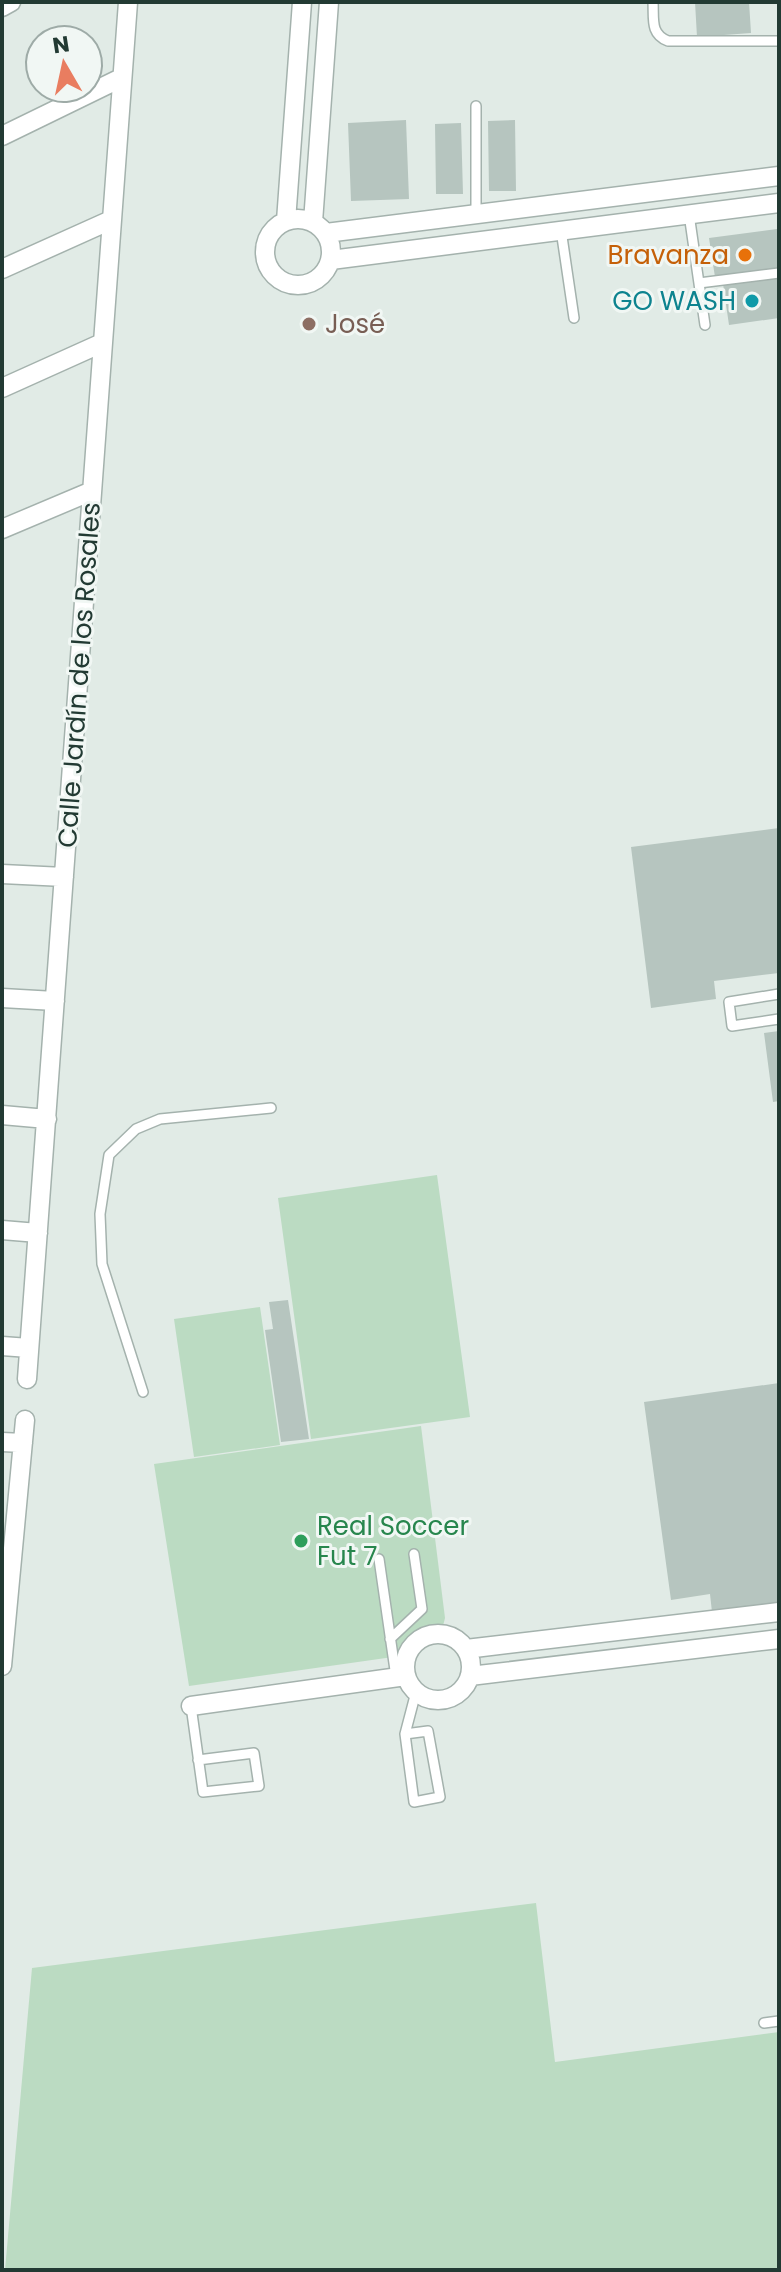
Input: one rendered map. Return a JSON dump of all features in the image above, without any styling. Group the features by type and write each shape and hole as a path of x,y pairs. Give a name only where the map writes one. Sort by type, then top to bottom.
{"street":[{"path":"2,7 11,2"},
{"name":"Calle Jardín de los Rosales","path":"27,1379 128,2"},
{"path":"286,221 302,2"},
{"path":"329,2 320,228 331,246 331,260 324,273 312,282 297,285 283,281 271,271 266,257 266,243 274,229 295,219 320,228 476,214 779,176"},
{"path":"2,136 121,78"},
{"path":"331,260 779,203"},
{"path":"2,269 111,220"},
{"path":"2,388 102,343"},
{"path":"2,529 92,491"},
{"path":"2,874 64,877"},
{"path":"2,998 55,1001"},
{"path":"2,1115 47,1119"},
{"path":"2,1230 38,1233"},
{"path":"2,1346 29,1348"},
{"path":"2,1666 8,1542 25,1420"},
{"path":"2,1442 23,1443"},
{"path":"466,1649 779,1612"},
{"path":"191,1706 406,1682 433,1699 452,1697 470,1676 471,1666 466,1649 452,1636 433,1634 424,1637 416,1642 406,1657 406,1682"},
{"path":"470,1676 779,1639"}],"lane":[{"path":"653,2 654,31 668,41 779,41"},
{"path":"476,106 476,214"},
{"path":"689,214 705,325"},
{"path":"561,230 574,318"},
{"path":"699,283 779,273"},
{"path":"779,994 729,1002 732,1026 779,1019"},
{"path":"143,1392 121,1315 102,1264 100,1214 109,1155 136,1129 160,1119 271,1108"},
{"path":"390,1639 422,1609 414,1554"},
{"path":"379,1559 390,1639 406,1682 405,1734 414,1802 440,1797 428,1731 405,1734"},
{"path":"714,1619 717,1646"},
{"path":"191,1706 198,1760 203,1792 259,1786 254,1753 198,1760"},
{"path":"764,2023 779,2021"}],"green space":[{"path":"437,1175 470,1417 311,1439 278,1198"},
{"path":"260,1307 280,1445 194,1457 174,1319"},
{"name":"Real Soccer Fut 7","path":"421,1426 445,1618 443,1626 416,1634 400,1656 189,1686 154,1464"},
{"path":"536,1903 555,2062 779,2032 779,2270 5,2270 32,1968"}],"building":[{"path":"695,2 749,2 751,33 697,37"},
{"path":"406,120 409,199 351,201 348,123"},
{"path":"515,120 516,191 489,191 488,121"},
{"path":"461,123 463,194 436,194 435,124"},
{"name":"Bravanza","path":"777,229 779,269 715,277 709,238"},
{"name":"GO WASH","path":"779,277 779,318 729,325 723,284"},
{"path":"779,828 779,973 714,981 716,999 651,1008 631,847"},
{"path":"779,1031 779,1101 773,1102 764,1033"},
{"path":"288,1300 309,1439 281,1442 265,1330 273,1329 269,1302"},
{"path":"779,1383 779,1603 712,1612 710,1594 671,1600 644,1402"}],"place":[{"name":"Bravanza","path":"745,255"},
{"name":"GO WASH","path":"752,301"},
{"name":"José","path":"309,324"},
{"name":"Real Soccer Fut 7","path":"301,1541"}]}
